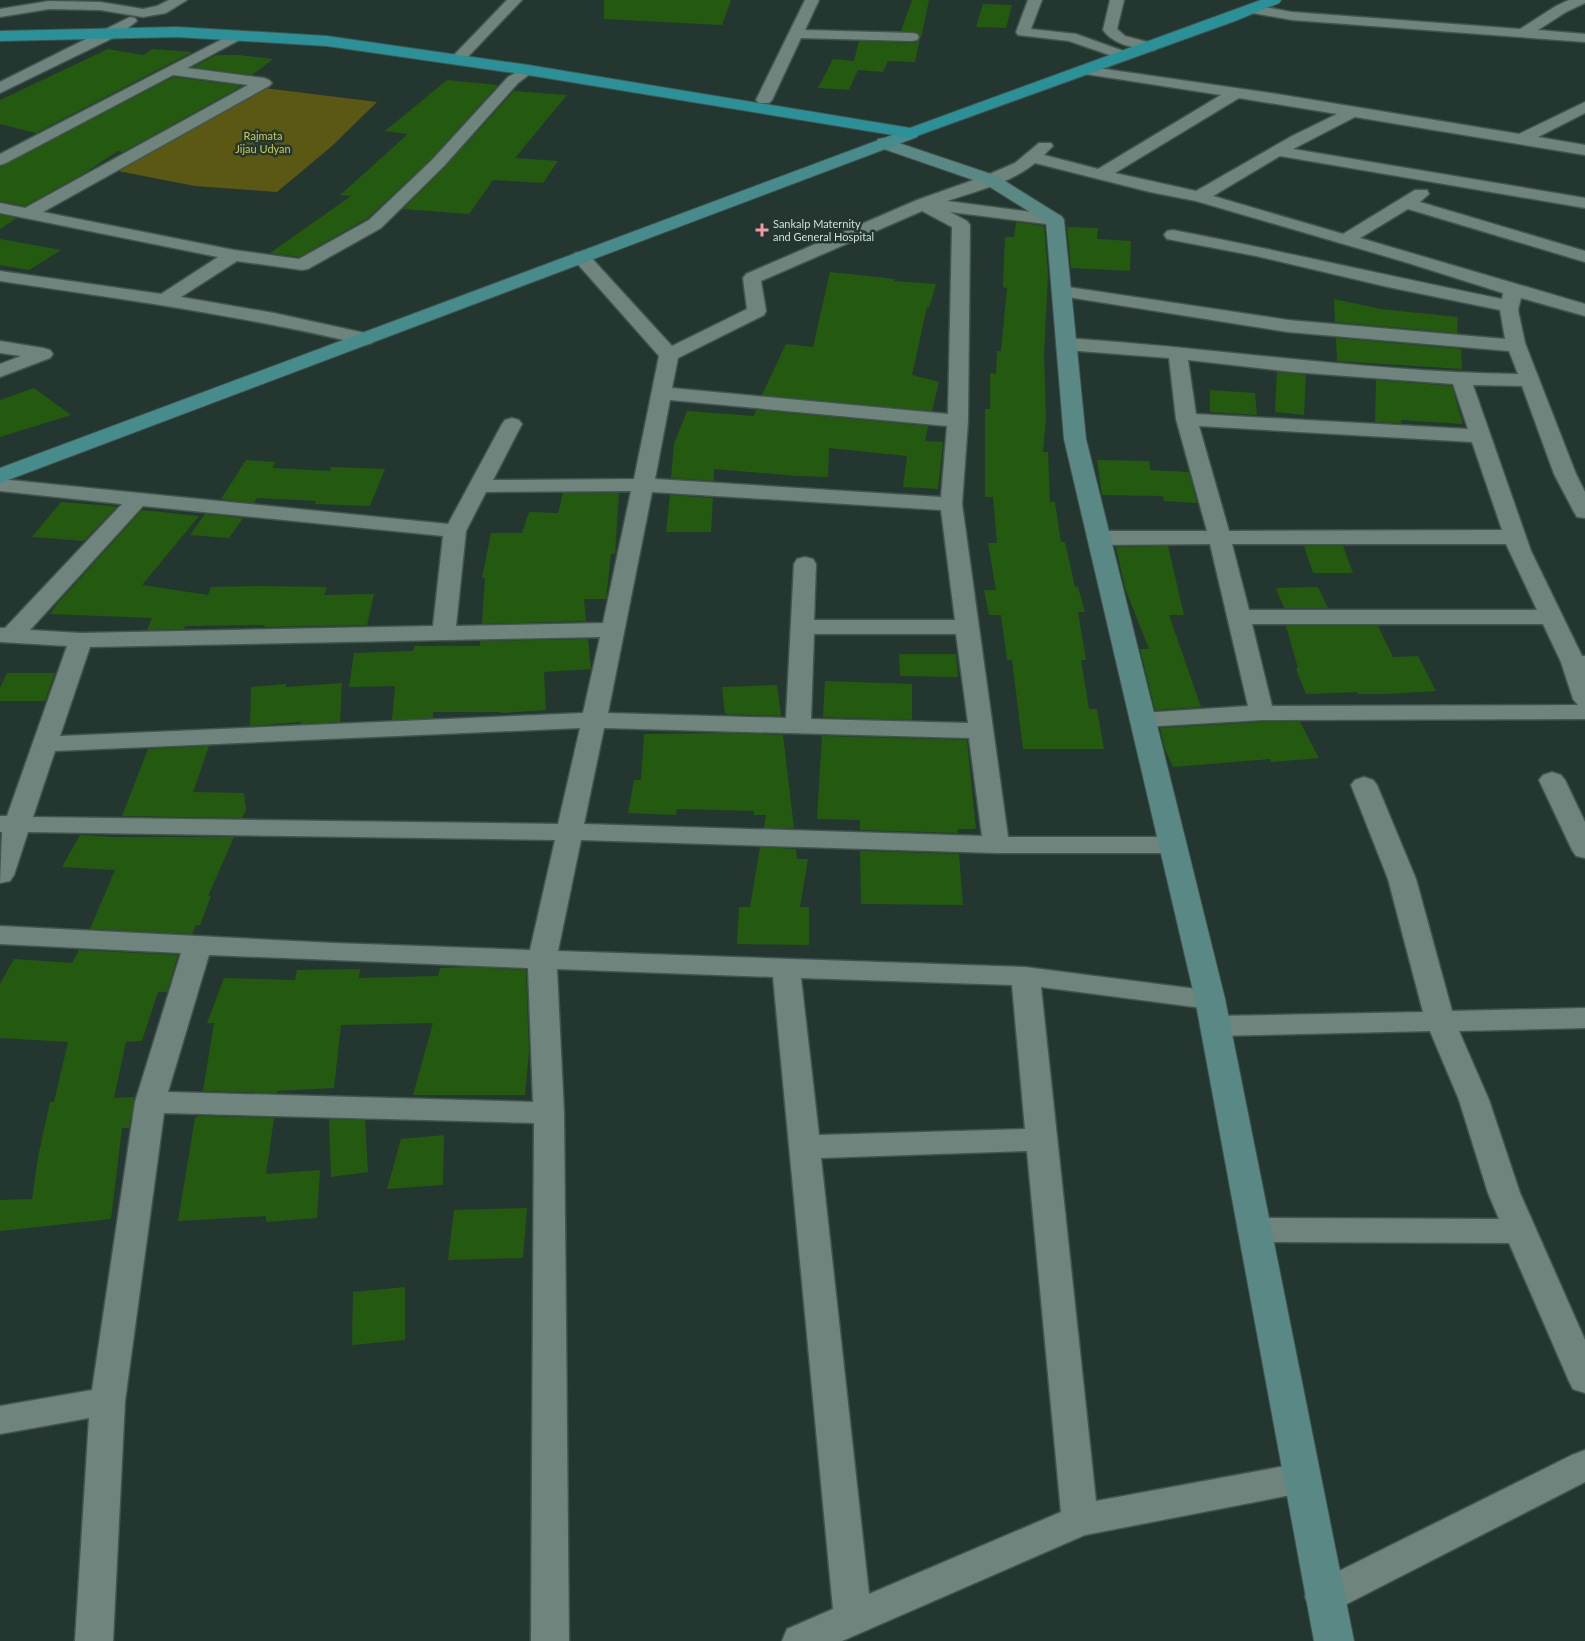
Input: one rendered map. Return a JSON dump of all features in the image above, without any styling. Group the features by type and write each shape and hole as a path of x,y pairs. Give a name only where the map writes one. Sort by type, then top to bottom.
{"highway":[{"path":"0,36 114,32 238,35 337,42 528,70 911,133 1274,0"}],"main road":[{"path":"0,476 911,133"}],"street":[{"path":"0,13 50,2 100,6 143,13 161,10 180,0"},
{"path":"458,59 515,0"},
{"path":"764,100 812,0"},
{"path":"1036,0 1023,32 1071,37 1124,56"},
{"path":"1116,0 1110,30 1120,39 1150,47"},
{"path":"1522,34 1561,9 1581,0"},
{"path":"1252,9 1292,16 1585,38"},
{"path":"0,88 114,32 143,13"},
{"path":"795,34 912,37"},
{"path":"0,160 238,35"},
{"path":"28,213 264,83 170,70"},
{"path":"0,208 234,256 302,265 375,224 438,163 513,80 528,70"},
{"path":"1084,70 1585,150"},
{"path":"1100,174 1234,94"},
{"path":"1520,140 1585,108"},
{"path":"1198,196 1280,151 1298,139 1352,112"},
{"path":"884,143 991,180 1056,220"},
{"path":"669,355 757,311 752,278 923,204 991,180 1021,166 1047,145"},
{"path":"1280,151 1585,203"},
{"path":"1032,157 1150,188 1198,196 1281,222 1346,239 1511,298"},
{"path":"1346,239 1445,179"},
{"path":"1406,203 1585,257"},
{"path":"923,204 1056,220"},
{"path":"923,204 961,225 958,421 951,504 996,845"},
{"path":"1056,220 1075,440 1212,1013 1334,1641"},
{"path":"1256,251 1281,222"},
{"path":"1173,236 1256,251 1388,282 1585,310"},
{"path":"164,300 234,256"},
{"path":"580,257 669,355"},
{"path":"0,276 164,300 307,324 365,339"},
{"path":"1061,291 1296,327 1516,346"},
{"path":"1511,298 1516,346 1554,441 1565,474 1585,512"},
{"path":"1293,366 1296,327"},
{"path":"1066,344 1127,348 1293,366 1461,379 1529,380"},
{"path":"0,347 43,354 0,371"},
{"path":"1178,354 1179,382 1186,419 1219,536 1262,713"},
{"path":"550,1641 549,1113 542,960 613,630 669,355"},
{"path":"1461,379 1515,537 1552,617 1579,663 1585,699"},
{"path":"662,393 958,421"},
{"path":"1186,419 1383,432 1481,436"},
{"path":"444,633 455,532 512,424"},
{"path":"0,485 455,532"},
{"path":"479,486 643,485 951,504"},
{"path":"6,636 138,499"},
{"path":"1098,538 1219,536 1515,537"},
{"path":"798,726 805,564"},
{"path":"1238,617 1552,617"},
{"path":"802,627 967,627"},
{"path":"6,636 81,640 613,630"},
{"path":"0,875 9,825 45,744 81,640"},
{"path":"1142,720 1262,713 1585,712"},
{"path":"45,744 593,720 981,731"},
{"path":"1364,784 1402,879 1441,1022 1474,1100 1504,1193 1585,1378"},
{"path":"1566,794 1585,850"},
{"path":"9,825 569,832 996,845 1172,845"},
{"path":"0,935 198,946 542,960 1025,976 1212,1013 1441,1022 1585,1018"},
{"path":"94,1641 108,1401 150,1102 198,946"},
{"path":"786,968 853,1618"},
{"path":"1025,976 1080,1520"},
{"path":"150,1102 549,1113"},
{"path":"805,1147 1042,1139"},
{"path":"1254,1230 1520,1231"},
{"path":"0,1420 108,1401"},
{"path":"1324,1597 1585,1465"},
{"path":"801,1641 1080,1520 1301,1478"}],"green space":[{"name":"Rajmata Jijau Udyan","path":"264,88 377,102 332,146 277,192 195,186 118,171"}],"building":[{"path":"604,0 731,0 722,25 604,19"},
{"path":"912,0 929,0 921,38 917,32 901,31"},
{"path":"983,4 1012,5 1006,28 976,27"},
{"path":"920,38 915,62 888,61 883,72 858,70 849,90 818,88 833,59 854,61 859,41 912,43 917,42"},
{"path":"108,49 143,55 152,49 192,52 36,133 0,124 0,100"},
{"path":"216,55 238,55 273,59 252,75 193,67"},
{"path":"173,77 242,86 123,152 118,151 83,174 25,206 0,201 0,167"},
{"path":"447,80 498,85 431,159 368,218 299,257 270,253 351,196 340,195 408,134 385,131"},
{"path":"514,91 567,95 515,158 558,161 543,183 493,180 469,214 403,209 445,167"},
{"path":"0,215 17,218 0,229"},
{"path":"1016,222 1044,226 1048,273 1044,355 1046,418 1043,452 1048,452 1050,502 1055,502 1061,542 1065,542 1075,587 1078,587 1085,612 1078,612 1086,660 1081,660 1089,709 1097,709 1104,749 1023,749 1012,660 1007,660 1001,615 989,615 984,590 996,590 988,543 997,543 993,497 985,497 985,409 990,409 990,373 996,374 997,351 1001,351 1007,288 1003,287 1005,237 1014,237"},
{"path":"1067,227 1098,228 1097,239 1131,241 1130,271 1071,268"},
{"path":"0,239 61,250 29,270 0,265"},
{"path":"830,272 895,279 894,281 936,284 929,308 927,307 912,375 939,382 932,411 762,395 786,344 813,347"},
{"path":"1334,299 1380,309 1458,317 1457,333 1335,322"},
{"path":"1336,338 1461,349 1462,369 1337,361"},
{"path":"1277,372 1306,375 1304,415 1275,412"},
{"path":"1376,380 1452,386 1463,424 1401,420 1401,423 1375,422"},
{"path":"34,388 71,415 0,437 0,400"},
{"path":"1210,390 1255,393 1257,415 1210,412"},
{"path":"756,410 928,426 925,441 943,442 938,489 903,487 907,456 829,448 828,477 714,469 714,481 671,478 674,444 687,411 754,416"},
{"path":"246,460 276,462 272,468 330,471 331,467 385,469 370,506 315,504 316,501 257,498 254,503 221,499"},
{"path":"1097,460 1149,461 1150,470 1189,472 1197,503 1164,501 1163,496 1102,495"},
{"path":"563,493 619,493 615,554 611,554 606,599 584,599 586,621 482,624 485,578 482,578 491,533 522,533 529,512 558,513"},
{"path":"670,495 713,498 711,532 666,532"},
{"path":"61,502 117,507 84,541 32,537"},
{"path":"142,510 199,516 142,585 208,595 211,587 258,586 327,587 324,595 374,594 367,625 185,626 184,629 147,630 152,618 50,614"},
{"path":"205,514 243,518 229,538 190,535"},
{"path":"1168,546 1184,615 1169,615 1201,707 1155,710 1140,649 1149,649 1125,588 1116,547"},
{"path":"1304,546 1343,546 1353,573 1313,573"},
{"path":"1318,587 1328,608 1284,608 1276,588"},
{"path":"1286,626 1378,626 1393,657 1418,656 1436,691 1386,694 1358,694 1357,692 1306,694 1296,669 1298,668"},
{"path":"588,639 591,669 544,672 546,710 501,713 433,712 433,718 392,720 395,686 349,687 354,653 413,651 415,646 480,646 480,641"},
{"path":"899,654 956,654 958,677 900,676"},
{"path":"7,673 55,673 45,701 0,701 0,688"},
{"path":"825,681 912,684 912,720 823,717"},
{"path":"342,683 340,722 301,724 301,722 250,726 251,687 286,684 286,687"},
{"path":"777,685 781,716 725,714 722,687"},
{"path":"1262,722 1300,722 1319,758 1271,762 1270,759 1173,767 1164,747 1160,728"},
{"path":"726,733 783,735 794,828 764,828 766,815 754,815 754,811 677,809 676,815 628,813 634,780 641,780 644,734"},
{"path":"822,736 967,740 976,829 957,829 958,833 860,830 860,820 817,819"},
{"path":"209,746 193,792 244,793 246,810 242,818 122,816 148,749"},
{"path":"80,835 114,837 234,837 208,896 211,896 200,925 196,925 192,934 90,929 115,870 62,867"},
{"path":"760,847 796,849 797,859 808,859 800,907 809,907 809,945 737,944 739,907 750,907"},
{"path":"860,851 959,854 963,905 861,904"},
{"path":"79,950 178,955 167,992 158,992 142,1041 126,1042 114,1098 135,1097 129,1128 122,1128 111,1219 0,1231 0,1200 32,1199 38,1157 50,1102 54,1102 68,1042 0,1038 0,984 14,959 72,963"},
{"path":"470,967 526,970 529,1051 525,1095 413,1095 433,1023 341,1025 334,1088 277,1091 277,1093 203,1091 214,1023 207,1023 224,978 295,980 297,970 360,969 359,978 438,976 440,968"},
{"path":"199,1116 274,1118 266,1174 320,1170 317,1218 266,1222 266,1216 178,1221 195,1118"},
{"path":"329,1119 365,1120 368,1172 331,1177"},
{"path":"444,1135 443,1185 387,1189 401,1139"},
{"path":"527,1208 523,1258 448,1260 454,1210"},
{"path":"405,1287 405,1340 352,1345 353,1292"}],"place":[{"name":"Sankalp Maternity and General Hospital","path":"762,230"}]}
